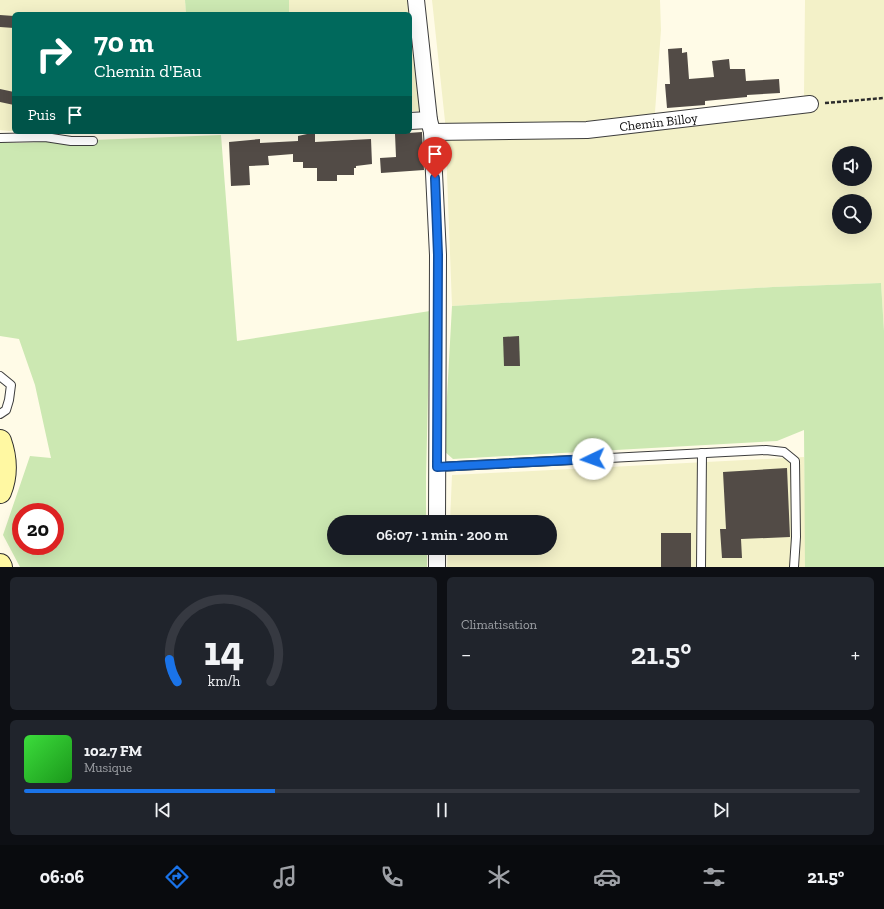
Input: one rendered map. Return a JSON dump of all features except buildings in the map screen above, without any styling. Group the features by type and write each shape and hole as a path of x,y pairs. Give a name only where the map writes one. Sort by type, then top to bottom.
{"main road":[{"path":"0,441 5,457 5,467 0,492"}],"street":[{"path":"416,0 431,126 438,255 437,515"},
{"name":"Chemin Billoy","path":"412,121 431,126 587,130 810,104"},
{"path":"437,555 437,567"}],"lane":[{"path":"0,138 45,137 70,141 93,141"},
{"path":"0,376 11,385 6,410 0,414"},
{"path":"437,467 766,450 784,452 795,461 796,538 794,567"},
{"path":"701,567 702,453"}],"path":[{"path":"810,104 884,98"}],"shaded area":[{"path":"0,0 185,0 186,12 12,12 12,131 0,130"},
{"path":"289,0 411,0 422,111 412,111 412,12 289,12"},
{"path":"432,0 660,0 661,30 655,112 656,127 806,108 804,94 805,0 884,0 884,331 881,283 773,287 452,306 445,121"},
{"path":"804,457 806,567 447,567 448,555 557,555 557,515 450,515 452,475"}],"green space":[{"path":"185,0 289,0 289,12 186,12"},
{"path":"221,135 237,341 430,311 426,515 327,515 327,555 427,555 427,567 20,567 14,555 64,555 64,503 14,503 30,456 51,458 35,385 19,339 0,336 0,142 17,143"},
{"path":"881,283 884,331 884,567 805,567 804,430 777,441 453,459 444,451 452,306 773,287"},
{"path":"12,509 12,552 3,535"}],"route":[{"path":"435,178 438,255 437,467 593,459"}]}
